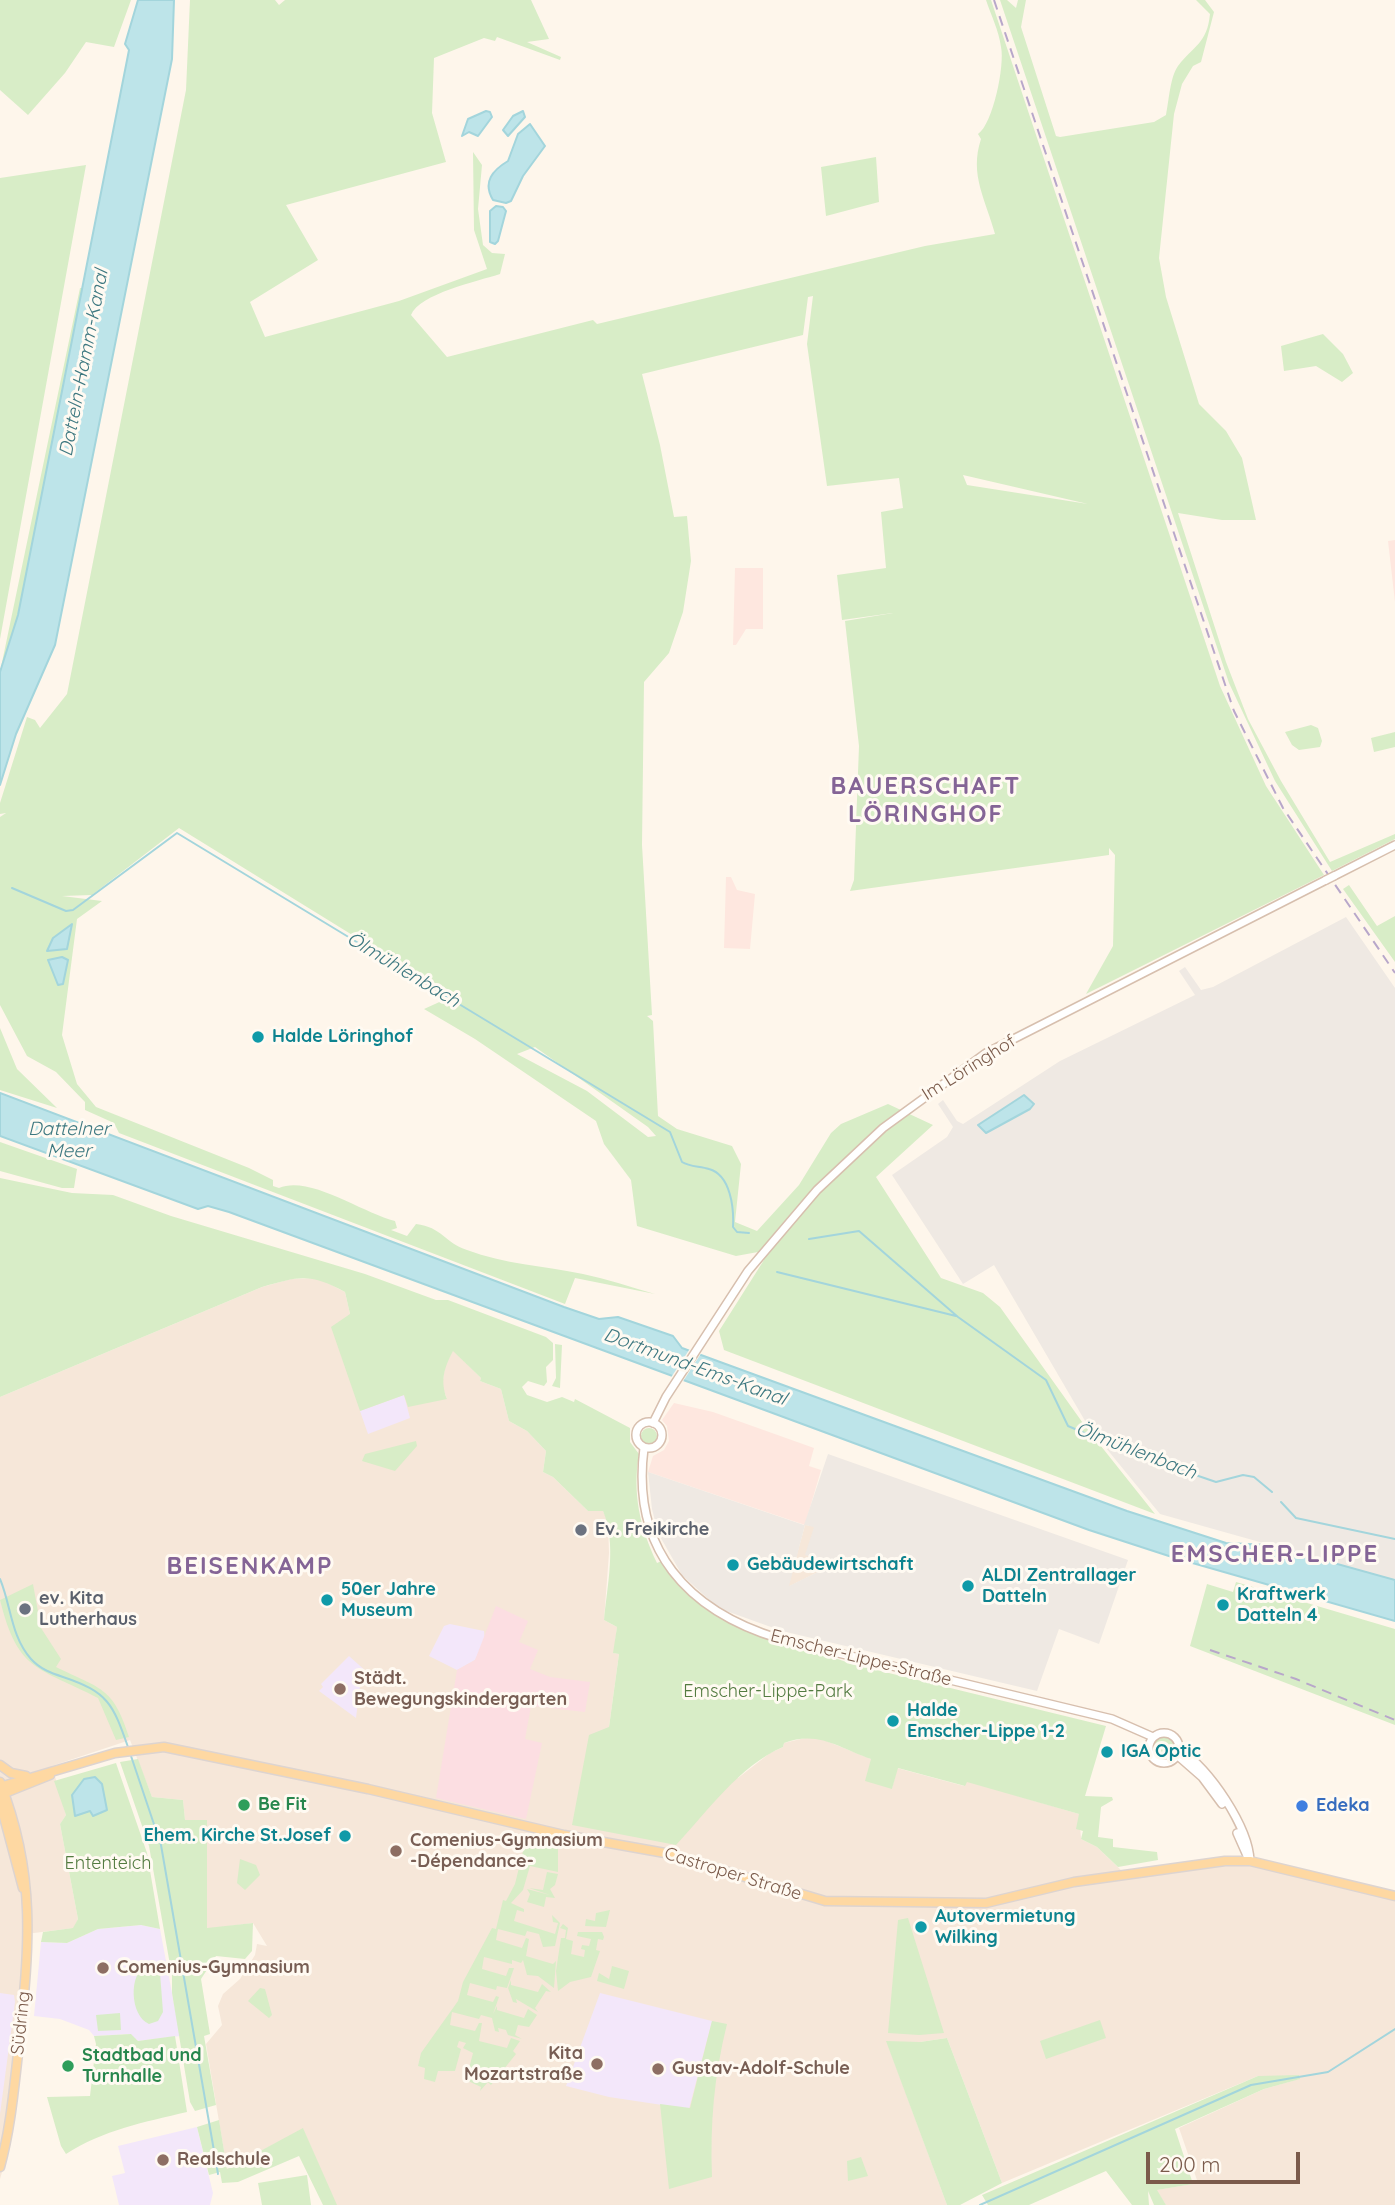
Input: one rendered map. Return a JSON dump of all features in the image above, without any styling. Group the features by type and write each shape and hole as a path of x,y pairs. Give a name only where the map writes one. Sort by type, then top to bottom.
{"main road":[{"name":"Castroper Straße","path":"1,1789 123,1752 164,1747 368,1789 564,1835 665,1853 825,1901 986,1903 1118,1875 1225,1861 1250,1861 1395,1896"},
{"path":"0,1765 11,1773 29,1776"},
{"name":"Castroper Straße","path":"1,1789 29,1776 76,1765"},
{"name":"Südring","path":"0,2167 14,2094 29,1919 24,1856 1,1789"},
{"name":"Südring","path":"0,1802 16,1855 29,1919"}],"street":[{"name":"Im Löringhof","path":"653,1423 699,1345 748,1271 817,1190 883,1128 986,1053 1395,845"},
{"path":"653,1423 660,1428 662,1437 658,1445 647,1448 637,1441 636,1432 641,1425 653,1423"},
{"name":"Emscher-Lippe-Straße","path":"647,1448 643,1486 653,1536 673,1573 695,1598 729,1619 780,1639 1112,1719 1153,1738"},
{"path":"1179,1753 1170,1762 1157,1761 1149,1751 1153,1738 1162,1733 1171,1734 1178,1741 1179,1753 1200,1768 1222,1795 1249,1849 1250,1861"}],"shaded area":[{"path":"1395,540 1395,602 1388,541"},
{"path":"735,568 763,568 763,629 746,629 736,645 733,645"},
{"path":"726,877 731,877 737,890 755,894 750,949 724,948"},
{"name":"Kraftwerk Datteln 4","path":"1346,917 1395,988 1395,1580 1160,1514 1088,1426 994,1265 963,1284 892,1175 947,1137 953,1127 938,1104 943,1100 957,1121 963,1124 1060,1061 1195,995 1179,971 1185,967 1201,990 1213,987"},
{"path":"318,1278 345,1292 350,1314 447,1399 442,1386 445,1366 453,1350 481,1378 480,1381 501,1389 509,1421 527,1431 546,1451 543,1472 553,1477 588,1511 603,1511 608,1522 609,1553 604,1620 617,1627 614,1653 619,1654 609,1727 738,1778 770,1753 783,1747 784,1743 809,1737 819,1738 871,1759 892,1789 897,1768 964,1786 967,1781 1079,1814 1081,1839 1097,1847 1124,1873 1249,1861 1395,1899 1395,2205 1166,2205 1156,2190 1198,2183 1179,2128 1264,2089 1299,2079 1258,2076 1002,2183 947,2038 920,2042 887,2042 947,2205 336,2205 303,2129 227,2169 206,2044 222,2025 218,2006 223,1994 240,1979 255,1955 257,1944 267,1946 253,1923 207,1929 206,1820 185,1820 183,1800 152,1797 130,1740 52,1766 66,1815 60,1824 78,1919 74,1928 26,1934 8,2151 0,2179 0,1397 262,1287 291,1279"},
{"path":"404,1395 410,1418 368,1434 360,1411"},
{"path":"674,1403 713,1412 814,1448 809,1466 821,1470 805,1525 648,1472 653,1456 664,1450 669,1441 667,1426 662,1420"},
{"path":"828,1454 1128,1560 1099,1644 1059,1629 1037,1691 782,1631 718,1608 682,1575 658,1533 648,1472 804,1525","holes":["805,1525 814,1527 805,1555 826,1562 824,1569 789,1586"]},
{"path":"805,1525 815,1526 826,1562 824,1569 788,1587"},
{"path":"496,1606 528,1621 519,1642 538,1650 530,1669 550,1677 590,1682 585,1712 531,1706 525,1739 542,1743 526,1819 436,1798 457,1670 475,1660"},
{"path":"450,1624 484,1631 485,1641 475,1660 457,1670 429,1656 444,1626"},
{"name":"Städt. Bewegungskindergarten","path":"349,1656 368,1673 360,1686 356,1718 319,1691 323,1687 321,1684"},
{"name":"Comenius-Gymnasium","path":"141,1925 160,1929 180,2036 138,2041 130,2034 94,2036 89,2030 60,2019 34,2016 41,1942 67,1943 98,1929"},
{"path":"0,1993 14,1995 15,2002 0,2114"},
{"name":"Gustav-Adolf-Schule","path":"600,1993 712,2021 689,2109 609,2097 566,2086"},
{"name":"Realschule","path":"197,2127 213,2193 210,2205 119,2205 112,2176 125,2173 118,2146"}],"green space":[{"path":"0,0 131,0 114,47 86,42 65,73 28,115 0,90"},
{"path":"190,0 275,0 279,5 285,0 531,0 549,39 527,42 561,57 560,60 497,37 495,41 484,38 434,58 432,113 446,162 286,205 318,260 250,302 265,337 399,301 487,269 474,230 473,152 482,165 478,209 483,245 492,253 505,254 500,274 437,295 416,307 411,315 447,357 593,320 597,324 925,246 995,234 980,187 977,164 981,139 978,134 993,107 1001,67 1000,41 986,0 991,0 1220,686 1266,786 1324,875 1086,994 1113,946 1115,855 1109,848 1109,855 850,891 854,880 859,746 845,621 893,613 842,620 837,575 886,568 881,512 903,508 899,478 827,486 807,344 813,296 808,297 803,335 642,374 674,517 687,516 691,561 683,612 669,653 644,682 642,845 652,1015 647,1016 653,1021 658,1116 677,1129 732,1146 741,1164 735,1222 757,1231 799,1185 831,1133 841,1124 888,1104 933,1125 876,1177 941,1278 983,1293 1000,1307 1085,1426 1155,1514 724,1350 719,1331 764,1260 758,1252 736,1256 637,1226 631,1180 604,1144 596,1121 475,1039 424,1009 457,994 409,970 179,828 92,895 62,896 102,901 77,919 62,1035 77,1084 96,1107 249,1168 273,1180 273,1186 279,1188 292,1185 321,1191 395,1221 397,1228 391,1230 407,1236 416,1224 425,1226 460,1247 481,1255 592,1276 655,1294 575,1278 565,1304 119,1133 114,1123 85,1110 85,1102 56,1072 27,1056 0,1005 0,817 6,813 0,814 0,803 27,717 35,720 40,728 67,694 186,90","holes":["963,475 1088,504 967,485","535,1047 648,1127 656,1136 648,1137 587,1091 517,1054"]},
{"path":"1000,0 1007,0 1016,8 1018,0 1026,0 1021,27 1056,136 1060,137 1154,122 1166,115 1175,71 1206,32 1210,14 1196,0 1205,0 1214,12 1201,62 1193,66 1182,84 1174,114 1159,258 1166,297 1199,404 1226,431 1242,458 1256,520 1222,520 1178,513 1226,662 1248,719 1281,781 1330,862 1395,834 1395,839 1332,871 1275,781 1229,683"},
{"path":"876,157 879,202 826,216 821,167"},
{"path":"86,165 0,639 0,178"},
{"path":"80,288 18,615 0,672"},
{"path":"1323,334 1343,354 1353,373 1342,382 1316,366 1284,371 1281,346"},
{"path":"1311,725 1318,728 1322,741 1320,747 1299,750 1292,745 1285,732"},
{"path":"1395,732 1395,747 1374,752 1371,738"},
{"path":"1349,885 1377,926 1395,916 1395,962 1343,889"},
{"path":"0,1028 17,1069 57,1108 0,1090"},
{"path":"0,1142 77,1169 74,1188 62,1188 0,1171"},
{"name":"Emscher-Lippe-Park","path":"0,1178 72,1193 113,1195 171,1216 365,1274 436,1300 448,1300 546,1337 553,1343 553,1360 546,1367 547,1382 544,1386 528,1381 522,1387 527,1395 547,1402 562,1397 574,1402 575,1399 630,1428 630,1442 639,1454 636,1483 639,1510 651,1550 657,1563 664,1560 695,1598 780,1639 852,1664 1106,1726 1085,1796 1112,1797 1113,1800 1101,1807 1098,1837 1113,1839 1113,1847 1157,1852 1158,1860 1118,1867 1097,1847 1081,1839 1083,1831 1076,1829 1079,1814 967,1782 965,1786 898,1768 892,1789 865,1781 871,1759 829,1742 808,1739 784,1743 783,1747 767,1755 738,1777 676,1845 572,1825 589,1735 609,1727 619,1654 613,1653 617,1627 604,1620 610,1565 607,1524 603,1511 588,1511 553,1477 543,1472 546,1451 527,1431 509,1421 501,1389 480,1381 481,1378 453,1351 444,1375 447,1399 408,1407 404,1395 360,1411 331,1327 350,1314 345,1292 323,1282 305,1278 262,1287 0,1397"},
{"path":"555,1344 562,1345 560,1388 552,1386 556,1378"},
{"path":"646,1428 652,1428 657,1436 655,1442 646,1444 641,1439 641,1433"},
{"path":"416,1441 417,1446 395,1471 362,1461 365,1454"},
{"path":"1236,1582 1395,1629 1395,1725 1190,1646 1207,1584 1233,1592"},
{"path":"33,1584 41,1628 61,1659 56,1667 103,1691 117,1708 129,1737 116,1740 98,1698 46,1673 23,1655 7,1624 0,1600"},
{"path":"1160,1737 1168,1737 1175,1744 1175,1752 1168,1759 1160,1759 1153,1752 1153,1744"},
{"path":"138,1759 152,1797 183,1800 185,1820 207,1820 207,1928 253,1923 252,1951 245,1959 216,1956 201,1979 210,2034 204,2036 216,2105 195,2111 190,2102 172,1993 172,1976 149,1846 120,1762"},
{"name":"Ententeich","path":"116,1763 147,1853 160,1929 141,1925 98,1929 67,1943 41,1942 43,1932 73,1928 78,1919 60,1824 66,1815 54,1781"},
{"path":"527,1835 558,1843 558,1872 530,1866 523,1890 511,1903 524,1909 524,1912 517,1910 514,1921 555,1934 558,1923 553,1922 552,1915 560,1923 555,1946 543,1947 539,1934 527,1931 525,1936 498,1929 496,1940 522,1948 526,1938 529,1939 526,1956 553,1964 556,1961 554,1988 538,1976 527,1975 523,1960 521,1963 512,1960 512,1964 484,1957 482,1969 506,1976 509,1968 514,1968 507,1988 497,1986 496,1990 470,1983 467,1995 493,2002 496,1996 499,1997 493,2014 497,2006 497,2010 524,2018 528,2009 537,2015 529,2027 518,2025 515,2035 522,2039 508,2035 506,2030 498,2028 499,2032 495,2031 492,2018 481,2015 479,2019 452,2012 450,2025 475,2031 479,2023 482,2023 479,2041 507,2048 511,2038 520,2041 513,2051 516,2054 491,2085 488,2082 480,2091 481,2087 466,2080 473,2053 463,2048 466,2043 459,2041 457,2047 461,2049 455,2071 438,2071 435,2082 424,2079 425,2068 418,2066 421,2053 458,2001 463,1982 492,1928 496,1929 503,1900 506,1901 515,1884"},
{"path":"240,1859 256,1865 260,1875 245,1890 237,1883"},
{"path":"547,1872 558,1874 555,1885 550,1889 555,1898 546,1897 544,1907 527,1902 530,1894 527,1889 550,1895 529,1888 543,1890"},
{"path":"610,1910 606,1927 585,1926 586,1919 595,1921 596,1913"},
{"path":"908,1918 944,2033 888,2033 898,1920"},
{"path":"563,1924 568,1928 566,1939 573,1941 571,1954 584,1957 585,1950 581,1949 582,1945 589,1946 591,1939 577,1936 578,1932 602,1932 604,1937 603,1940 598,1939 596,1950 600,1951 591,1977 570,1982 558,1991 556,1971 561,1938 565,1938 566,1930 560,1928"},
{"path":"147,1965 160,1973 163,2012 158,2021 149,2024 138,2013 134,1994 137,1976"},
{"path":"612,1966 629,1971 624,1989 597,1981 599,1973 609,1979"},
{"path":"511,1980 511,1985 538,1992 542,1984 551,1992 546,1991 535,2008 538,2012 516,1999 517,2003 513,2002 508,1988"},
{"path":"260,1988 265,1989 272,2015 269,2018 248,2001"},
{"path":"120,2013 121,2030 98,2031 96,2015"},
{"path":"1100,2020 1106,2038 1046,2059 1040,2041"},
{"path":"712,2021 727,2024 714,2100 712,2177 669,2189 660,2104 690,2108"},
{"path":"131,2034 138,2041 175,2036 187,2112 109,2133 66,2154 61,2146 47,2097 90,2096 96,2044 94,2036"},
{"path":"947,2038 1002,2183 960,2205 947,2205 886,2041 920,2042"},
{"path":"1299,2075 1300,2079 1264,2089 1175,2129 1193,2184 1157,2190 1166,2205 1154,2205 1148,2191 1149,2205 1132,2205 1106,2171 1029,2205 988,2205 982,2195 1258,2076"},
{"path":"219,2120 227,2169 303,2128 337,2205 323,2205 299,2156 238,2182 222,2183 220,2172 209,2175 197,2127"},
{"path":"861,2157 868,2176 848,2181 847,2161"},
{"path":"307,2175 311,2205 262,2205 258,2183"}],"water":[{"name":"Datteln-Hamm-Kanal","path":"138,0 174,0 172,59 55,645 16,734 0,785 0,672 18,615 129,50 125,44"},
{"path":"486,111 490,112 492,117 478,136 469,132 462,136 468,119"},
{"path":"523,111 525,117 508,136 503,130 513,116"},
{"path":"530,124 545,146 523,176 511,201 506,203 493,200 489,188 491,177 508,161 518,134"},
{"path":"496,206 503,207 506,211 495,244 490,242 490,211"},
{"path":"72,924 67,949 47,951 53,938"},
{"path":"62,957 68,960 63,984 58,985 48,960"},
{"name":"Dattelner Meer","path":"0,1093 564,1307 599,1319 618,1317 673,1336 682,1348 1127,1511 1226,1543 1269,1545 1395,1580 1395,1621 1175,1558 1089,1530 229,1212 208,1206 198,1209 0,1136"},
{"path":"1024,1095 1034,1104 1030,1109 986,1133 978,1125"},
{"path":"95,1777 102,1784 107,1810 93,1816 90,1811 75,1816 72,1795 84,1779"}],"pier":[{"path":"691,1347 702,1352 682,1383 670,1379"}],"waterway":[{"name":"Ölmühlenbach","path":"12,888 66,911 73,910 177,833 670,1132 682,1162 709,1169 722,1178 732,1202 733,1227 737,1232 749,1233"},
{"name":"Ölmühlenbach","path":"809,1239 859,1231 958,1317 1046,1380 1068,1426 1096,1438 1112,1440 1134,1454 1216,1482 1243,1475 1254,1477 1272,1492"},
{"name":"Ölmühlenbach","path":"777,1272 956,1316"},
{"name":"Ölmühlenbach","path":"1281,1502 1296,1518 1395,1539"},
{"path":"0,1579 15,1631 24,1650 42,1668 99,1694 113,1710 128,1747"},
{"path":"131,1756 161,1845 218,2174"},
{"path":"980,2205 1251,2085 1328,2072 1395,2029"}],"railway":[{"path":"994,0 1234,711 1283,808 1395,973"},
{"path":"1210,1650 1296,1679 1395,1720"}],"place":[{"name":"Halde Löringhof","path":"258,1037"},
{"name":"Ev. Freikirche","path":"581,1530"},
{"name":"Gebäudewirtschaft","path":"733,1565"},
{"name":"ALDI Zentrallager Datteln","path":"968,1586"},
{"name":"50er Jahre Museum","path":"327,1600"},
{"name":"Kraftwerk Datteln 4","path":"1223,1605"},
{"name":"ev. Kita Lutherhaus","path":"25,1609"},
{"name":"Städt. Bewegungskindergarten","path":"340,1689"},
{"name":"Halde Emscher-Lippe 1-2","path":"893,1721"},
{"name":"IGA Optic","path":"1107,1752"},
{"name":"Be Fit","path":"244,1805"},
{"name":"Edeka","path":"1302,1806"},
{"name":"Ehem. Kirche St.Josef","path":"345,1836"},
{"name":"Comenius-Gymnasium -Dépendance-","path":"396,1851"},
{"name":"Autovermietung Wilking","path":"921,1927"},
{"name":"Comenius-Gymnasium","path":"103,1968"},
{"name":"Kita Mozartstraße","path":"597,2064"},
{"name":"Stadtbad und Turnhalle","path":"68,2066"},
{"name":"Gustav-Adolf-Schule","path":"658,2069"},
{"name":"Realschule","path":"163,2160"}],"district":[{"name":"BAUERSCHAFT LÖRINGHOF","path":"926,801"},
{"name":"EMSCHER-LIPPE","path":"1275,1555"},
{"name":"BEISENKAMP","path":"250,1567"}],"water label":[{"name":"Dortmund-Ems-Kanal","path":"695,1367"}]}
